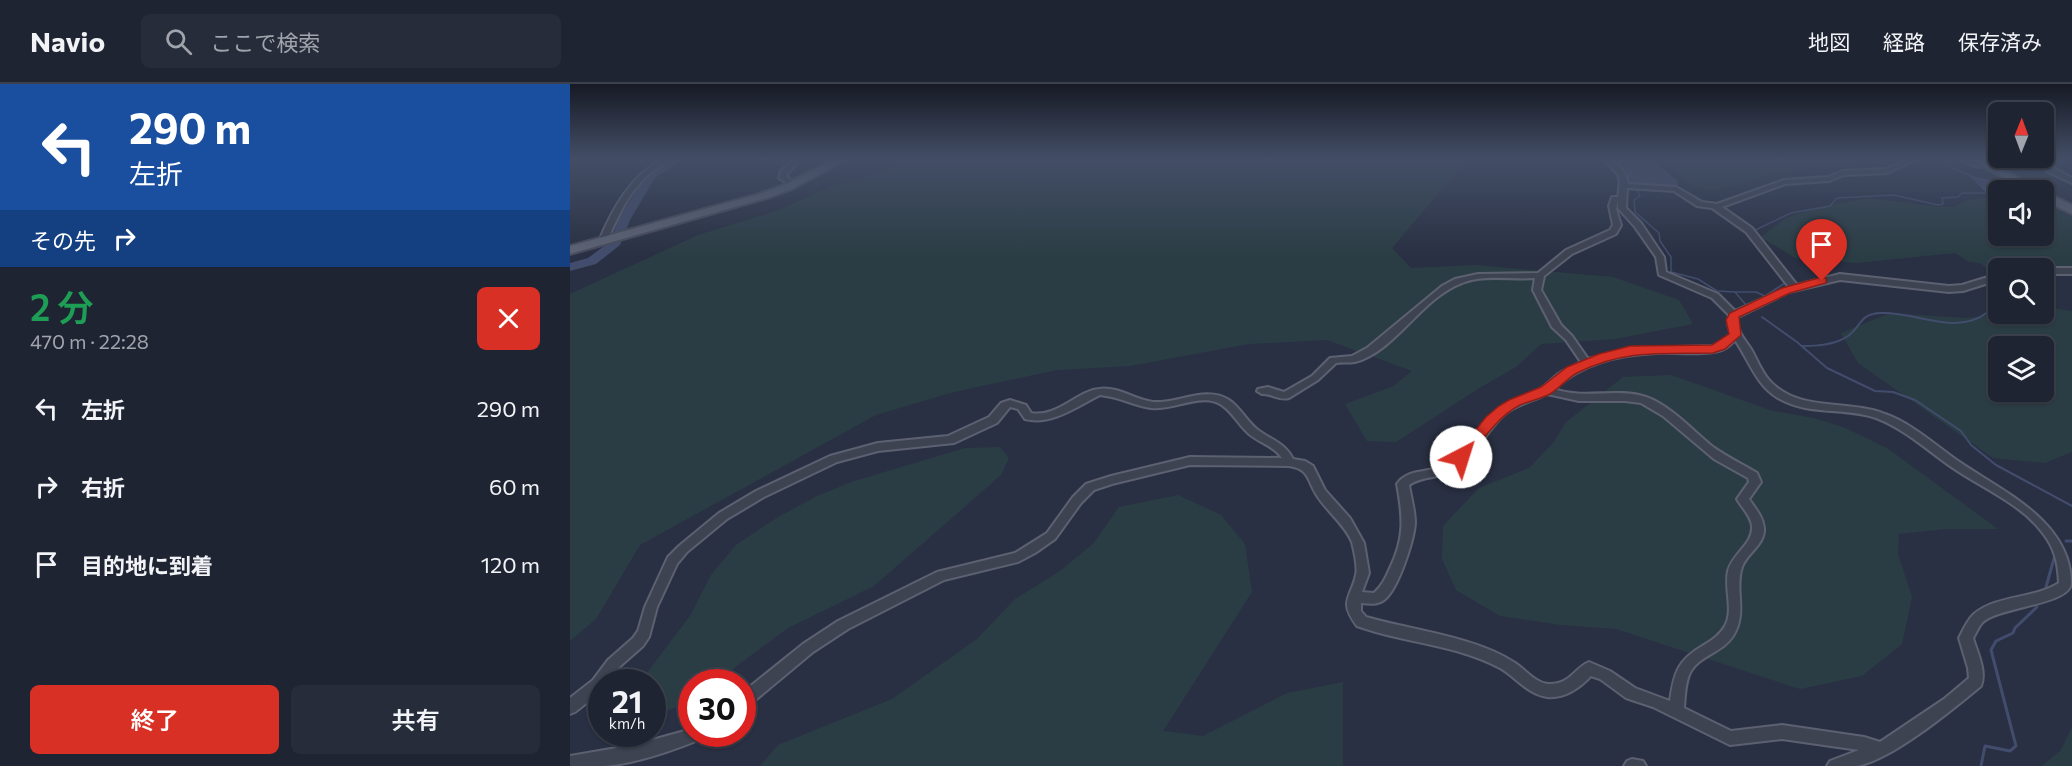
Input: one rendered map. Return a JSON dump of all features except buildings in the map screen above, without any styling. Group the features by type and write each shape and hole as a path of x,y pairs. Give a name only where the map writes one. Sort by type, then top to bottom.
{"main road":[{"path":"570,250 731,206 773,191"},
{"path":"2054,201 2072,210"}],"street":[{"path":"607,240 616,210 629,191"},
{"path":"1628,191 1622,199 1622,208 1638,225 1660,257 1662,273 1714,296 1734,315"},
{"path":"1680,191 1700,204 1715,206 1759,191"},
{"path":"1262,391 1268,390 1285,396 1315,378 1333,360 1356,358 1392,336 1433,297 1458,282 1491,275 1524,277 1540,275 1569,252 1613,232 1617,225 1612,210 1613,202 1615,199 1622,199"},
{"path":"1715,206 1749,230 1795,288"},
{"path":"2054,271 2072,271"},
{"path":"1540,275 1537,290 1557,327 1569,338 1586,363"},
{"path":"1835,766 1881,750 1949,704 1976,681 1975,668 1966,638 1977,619 1989,611 2052,594 2065,585 2067,572 2060,545 2045,523 2029,508 1958,467 1900,426 1880,415 1802,405 1783,397 1768,386 1735,335 1732,320 1734,315 1795,288 1822,281 1850,277 1949,289 1963,288 1988,280"},
{"path":"1354,596 1377,599 1383,595 1402,559 1408,540 1407,502 1403,484 1407,480 1435,474 1454,465 1491,421 1514,403 1546,390 1564,374 1586,363 1630,350 1713,349 1721,347 1735,335"},
{"path":"1546,390 1562,397 1638,398 1681,424 1693,437 1718,456 1753,476 1755,482 1743,499 1755,516 1758,528 1756,539 1737,563 1735,614 1730,631 1719,644 1693,660 1684,670 1676,712"},
{"path":"570,707 598,686 613,664 638,642 644,633 651,607 672,561 683,549 715,522 759,494 834,459 878,447 950,440 993,420 1005,405 1010,403 1022,407 1025,414 1033,418 1053,413 1099,392 1106,392 1118,393 1152,405 1206,398 1222,400 1251,430 1281,448 1289,462"},
{"path":"756,690 807,648 843,625 941,576 1018,557 1031,550 1051,536 1077,500 1090,487 1190,461 1209,459 1289,462 1301,464 1309,469 1321,492 1346,521 1358,543 1363,573 1354,596 1355,613 1362,622 1423,635 1470,649 1507,665 1537,687 1556,690 1568,687 1581,678 1589,668 1605,675 1631,693 1656,701 1730,738 1782,732 1864,744 1881,750"},
{"path":"570,763 622,757 678,740"},
{"path":"1632,766 1638,766"}],"shaded area":[{"path":"821,191 1441,191 1392,248 1411,268 1476,265 1613,277 1679,300 1693,324 1615,339 1541,344 1516,367 1396,442 1367,441 1345,404 1394,386 1412,371 1327,340 1249,344 1130,366 1057,370 954,392 876,415 640,545 596,619 570,641 570,294 698,235 779,210"},
{"path":"1988,197 1988,246 2054,246 2054,208 2072,217 2072,267 2054,267 2054,258 1988,258 1988,270 1980,263 1969,262 1955,253 1857,263 1795,258 1761,237 1787,217 1827,205 1868,198 1954,207 1967,200"},
{"path":"2054,309 2072,311 2072,452 2045,463 1993,458 1858,363 1841,333 1890,313 1964,318 1988,316 1988,324 2054,324"},
{"path":"1671,375 1773,411 1814,418 1843,427 1887,448 1998,529 1946,529 1899,534 1898,554 1912,597 1902,644 1862,676 1800,689 1616,629 1561,625 1500,616 1456,590 1442,559 1443,526 1479,488 1529,468 1554,442 1565,423 1623,377"},
{"path":"1000,447 1009,458 1001,475 874,586 788,628 733,669 678,669 678,707 666,710 666,669 650,669 690,616 711,575 736,545 775,519 815,497 851,482 965,448"},
{"path":"1178,495 1221,515 1245,544 1252,592 1163,731 1203,736 1287,693 1343,682 1343,766 760,766 778,745 892,699 977,639 1015,599 1060,571 1094,543 1119,507"},
{"path":"2072,727 2072,766 2042,766 2061,750"}],"waterway":[{"path":"570,267 592,261 616,243 625,218 642,191"},
{"path":"1637,191 1640,196 1634,200 1635,212 1659,233 1660,241 1671,257 1671,272 1698,279 1717,291 1735,292"},
{"path":"1753,231 1791,213 1830,206 1837,198 1894,195 1938,205 1943,204 1942,198 1958,197 1962,193 1988,193"},
{"path":"1735,292 1756,292 1765,296 1785,283 1781,276"},
{"path":"1735,292 1746,305"},
{"path":"1880,313 1894,313 1949,323 1976,319 1988,312"},
{"path":"1803,346 1815,346 1843,339 1853,332 1864,318 1880,313"},
{"path":"1762,317 1797,342 1827,368 1875,391 1893,392 1915,400 1961,431 1971,445 1996,465 2072,506"},
{"path":"2066,541 2072,541"},
{"path":"2046,587 2055,555"},
{"path":"1981,766 1985,746 2010,751 2016,746 1991,650 1996,641 2013,633 2015,628 2037,607"}],"route":[{"path":"1461,457 1491,421 1504,410 1514,403 1546,390 1564,374 1586,363 1630,350 1721,347 1735,335 1732,320 1734,315 1786,290 1822,281"}]}
